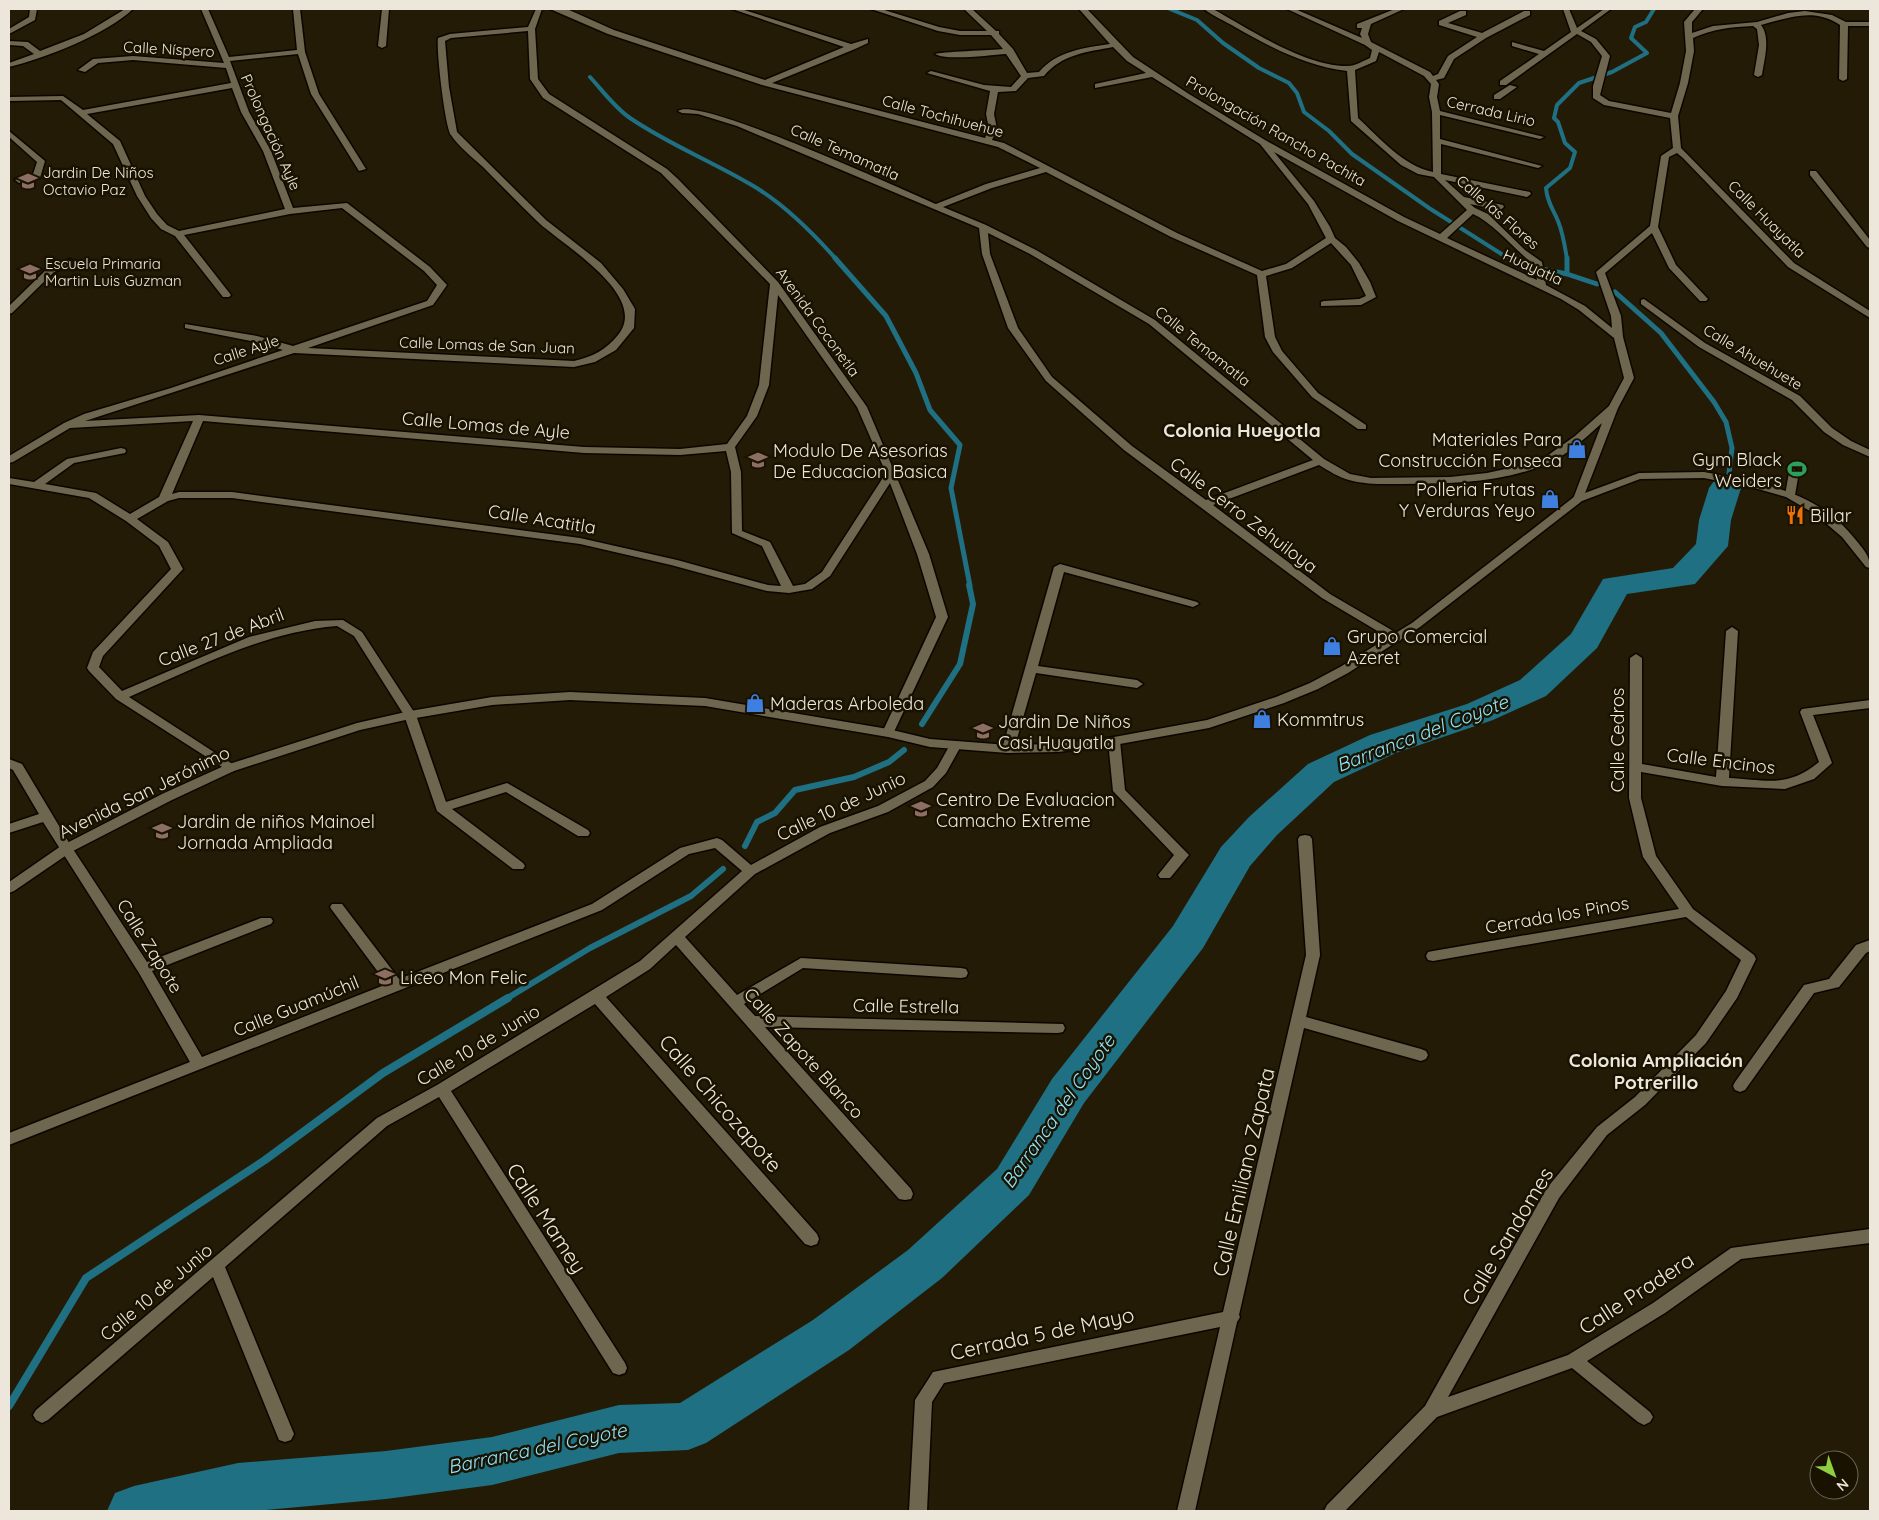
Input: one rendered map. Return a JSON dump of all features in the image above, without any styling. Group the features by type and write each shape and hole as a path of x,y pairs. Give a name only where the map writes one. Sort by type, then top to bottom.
{"street":[{"path":"9,32 32,18 33,9"},
{"path":"9,65 83,38 114,21 129,9"},
{"name":"Prolongación Ayle","path":"206,9 245,112 267,151 290,211"},
{"path":"297,9 301,52 315,94 362,169"},
{"path":"382,46 385,9"},
{"name":"Avenida Coconetla","path":"539,9 531,29 534,79 546,96 664,171 775,284 862,408 891,473 923,554 942,617 888,733"},
{"name":"Calle Tochihuehue","path":"554,9 564,11 611,32 766,83 1001,145 1174,236 1261,274"},
{"path":"735,9 852,47"},
{"path":"874,9 938,29 960,33 996,33"},
{"name":"Prolongación Rancho Pachita","path":"1083,9 1115,46 1153,74 1262,142 1429,233"},
{"path":"1208,9 1282,49 1335,68 1350,69 1373,58 1376,50 1368,43 1364,34 1368,24"},
{"path":"1293,10 1306,9"},
{"path":"1344,32 1368,24 1401,9"},
{"path":"1566,9 1575,32"},
{"path":"1497,97 1513,87 1503,84 1608,9"},
{"path":"1699,9 1688,22 1690,51 1684,83 1674,116 1677,149 1665,156 1654,227 1672,266 1703,298"},
{"path":"1293,10 1368,43 1427,74 1432,80 1441,76 1451,58 1483,36 1527,13"},
{"path":"974,11 996,33 1010,51 1025,76"},
{"path":"1690,36 1709,28 1755,24 1782,16 1808,12 1831,16 1844,24 1870,24"},
{"path":"1464,13 1442,23 1483,36"},
{"path":"1755,24 1760,28 1763,45 1758,75"},
{"path":"1843,79 1844,24"},
{"name":"Calle Lomas de San Juan","path":"295,350 574,364 592,360 613,348 629,328 630,309 620,291 598,265 542,222 454,133 445,87 441,40 450,36 531,29"},
{"path":"1575,32 1586,33 1606,56 1596,96 1607,103 1674,116"},
{"path":"766,83 865,42"},
{"path":"9,43 25,44 39,54"},
{"path":"1515,44 1546,54"},
{"path":"931,73 994,89 1010,90 1017,87 1025,76 1041,74 1049,64 1061,56 1115,46"},
{"path":"939,54 964,55 1010,51"},
{"name":"Calle Níspero","path":"82,70 96,61 133,58 227,62 301,52"},
{"path":"1350,69 1354,120 1404,163 1421,172 1527,194"},
{"path":"1098,86 1153,74"},
{"name":"Calle las Flores","path":"1432,80 1435,84 1433,98 1436,112 1437,176 1472,210 1485,216 1540,269 1542,286"},
{"path":"81,113 235,85"},
{"path":"988,141 993,129 988,113 993,106 994,89"},
{"path":"9,99 63,98 117,143 141,196 154,216 164,227 178,234 226,295"},
{"name":"Calle Temamatla","path":"682,112 699,112 740,124 982,227 1033,252 1152,322 1320,461 1347,476 1372,481 1446,480 1495,475 1540,462 1568,447 1613,408"},
{"name":"Cerrada Lirio","path":"1436,112 1540,137"},
{"path":"9,133 41,160 37,176 19,180"},
{"path":"1436,140 1538,166"},
{"path":"1262,142 1276,163 1321,215 1331,239 1338,242 1369,288 1371,297 1361,302 1324,304"},
{"name":"Calle Huayatla","path":"1677,149 1686,156 1791,265 1870,315"},
{"path":"935,207 989,186 1047,170"},
{"path":"1813,173 1870,245"},
{"path":"1460,199 1500,207"},
{"name":"Calle Ayle","path":"9,460 68,425 88,416 174,390 430,303 442,285 428,269 344,205 290,211"},
{"path":"1441,239 1450,228 1472,210"},
{"path":"178,234 290,211"},
{"name":"Calle Cerro Zehuiloya","path":"982,227 986,254 1013,328 1049,379 1128,448 1326,596 1396,638"},
{"path":"1578,499 1605,433 1613,408 1628,378 1618,337 1616,316 1600,272 1654,227"},
{"name":"Huayatla","path":"1429,233 1542,286 1582,308 1618,337"},
{"path":"1331,239 1289,267 1274,274 1261,274 1270,337 1278,352 1315,395 1362,427"},
{"path":"9,311 51,270 70,262"},
{"path":"775,284 764,385 752,416 730,447 736,472 737,533 766,544 789,590"},
{"name":"Calle Ahuehuete","path":"1644,302 1702,345 1796,398 1828,430 1847,443 1870,454"},
{"path":"188,326 257,339 295,350"},
{"path":"164,499 199,418"},
{"name":"Calle Lomas de Ayle","path":"68,425 199,418 584,450 680,452 730,447"},
{"path":"37,485 71,461 121,451"},
{"path":"1205,504 1320,461"},
{"path":"1790,495 1794,472"},
{"name":"Calle Acatitla","path":"130,519 164,499 178,495 232,495 580,541 672,562 766,588 789,590 808,587 826,574 891,473"},
{"name":"Avenida San Jerónimo","path":"9,888 66,849 167,797 230,768 357,727 410,715 492,701 570,696 705,702 888,733 930,743 1008,749 1058,748 1114,741 1209,724 1280,700 1314,686 1344,670 1416,625 1578,499 1639,476 1704,475 1790,495 1819,512 1846,535 1870,565"},
{"path":"9,481 92,495 130,519 164,544 177,569 98,655 93,668 120,696 230,768"},
{"path":"1008,749 1060,567 1193,604"},
{"name":"Calle 27 de Abril","path":"120,696 253,640 291,628 339,622 358,634 410,715 442,808"},
{"path":"1722,782 1732,631"},
{"name":"Calle Cedros","path":"1636,658 1635,798 1650,857 1688,912 1749,959"},
{"path":"1030,670 1137,684"},
{"name":"Calle Encinos","path":"1635,767 1722,782 1786,786 1810,776 1826,763 1806,712 1870,704"},
{"path":"1114,741 1119,791 1182,854 1165,875"},
{"name":"Calle 10 de Junio","path":"42,1415 382,1122 442,1089 597,996 645,964 750,871 825,830 883,810 929,784 942,770 955,746"},
{"name":"Calle Zapote","path":"10,763 18,767 66,849 144,969 199,1065"},
{"path":"442,808 507,787 583,833"},
{"path":"442,808 518,866"},
{"path":"9,829 46,816"},
{"name":"Calle Emiliano Zapata","path":"1186,1511 1232,1317 1313,956 1305,839"},
{"name":"Calle Guamúchil","path":"9,1139 597,907 686,851 717,843 750,871"},
{"path":"337,907 396,986"},
{"name":"Cerrada los Pinos","path":"1433,956 1688,912"},
{"path":"144,969 266,921"},
{"name":"Calle Zapote Blanco","path":"676,936 905,1194"},
{"path":"1740,1086 1809,989 1834,983 1861,949 1870,945"},
{"name":"Calle Sandomes","path":"1431,1411 1553,1193 1602,1131 1646,1095 1701,1039 1732,994 1749,959"},
{"path":"734,1003 801,963 961,973"},
{"name":"Calle Chicozapote","path":"597,996 811,1239"},
{"name":"Calle Estrella","path":"753,1021 1058,1028"},
{"path":"1299,1021 1421,1055"},
{"name":"Calle Mamey","path":"442,1089 496,1178 618,1368"},
{"name":"Calle Pradera","path":"1431,1411 1574,1360 1659,1308 1737,1253 1870,1236"},
{"path":"217,1266 285,1434"},
{"name":"Cerrada 5 de Mayo","path":"918,1511 924,1400 939,1377 1232,1317"},
{"path":"1574,1360 1644,1417"},
{"path":"1333,1511 1431,1411"}],"waterway":[{"path":"1170,9 1197,20 1223,43 1259,68 1289,83 1297,93 1304,112 1329,131 1352,154 1429,208 1503,255 1513,259"},
{"name":"Barranca del Coyote","path":"1567,259 1564,240 1546,188 1570,168 1575,152 1565,143 1558,122 1554,118 1557,105 1579,83 1612,72 1647,53 1631,38 1635,27 1646,22 1654,9"},
{"path":"590,77 614,104 630,118 659,136 762,191 807,228 836,259"},
{"path":"835,258 886,316 916,373 930,410 960,445 951,488 970,586"},
{"path":"1510,258 1531,267 1567,274"},
{"name":"Barranca del Coyote","path":"1567,259 1567,274"},
{"name":"Barranca del Coyote","path":"1567,274 1597,284"},
{"name":"Barranca del Coyote","path":"1615,292 1661,333 1714,402 1726,422 1732,448 1729,473"},
{"name":"Barranca del Coyote","path":"134,1511 238,1488 386,1475 492,1461 619,1429 688,1426 831,1335 925,1264 1013,1182 1068,1091 1188,937 1235,857 1263,826 1321,773 1383,744 1480,712 1533,688 1585,640 1615,586 1683,577 1712,546 1715,520 1725,488"},
{"path":"922,724 960,664 973,604 969,585"},
{"path":"745,846 757,822 775,813 795,790 854,777 889,762 904,750"},
{"path":"506,999 590,948 691,896 723,869"},
{"path":"9,1406 86,1278 265,1160 383,1073 508,998"}],"place":[{"name":"Jardin De Niños Octavio Paz","path":"28,181"},
{"name":"Escuela Primaria Martin Luis Guzman","path":"30,272"},
{"name":"Materiales Para Construcción Fonseca","path":"1577,449"},
{"name":"Modulo De Asesorias De Educacion Basica","path":"758,460"},
{"name":"Gym Black Weiders","path":"1797,469"},
{"name":"Polleria Frutas Y Verduras Yeyo","path":"1550,499"},
{"name":"Billar","path":"1795,515"},
{"name":"Grupo Comercial Azeret","path":"1332,646"},
{"name":"Maderas Arboleda","path":"755,703"},
{"name":"Kommtrus","path":"1262,719"},
{"name":"Jardin De Niños Casi Huayatla","path":"983,731"},
{"name":"Centro De Evaluacion Camacho Extreme","path":"921,809"},
{"name":"Jardin de niños Mainoel Jornada Ampliada","path":"162,831"},
{"name":"Liceo Mon Felic","path":"385,977"}],"district":[{"name":"Colonia Hueyotla","path":"1242,430"},
{"name":"Colonia Ampliación Potrerillo","path":"1656,1071"}]}
